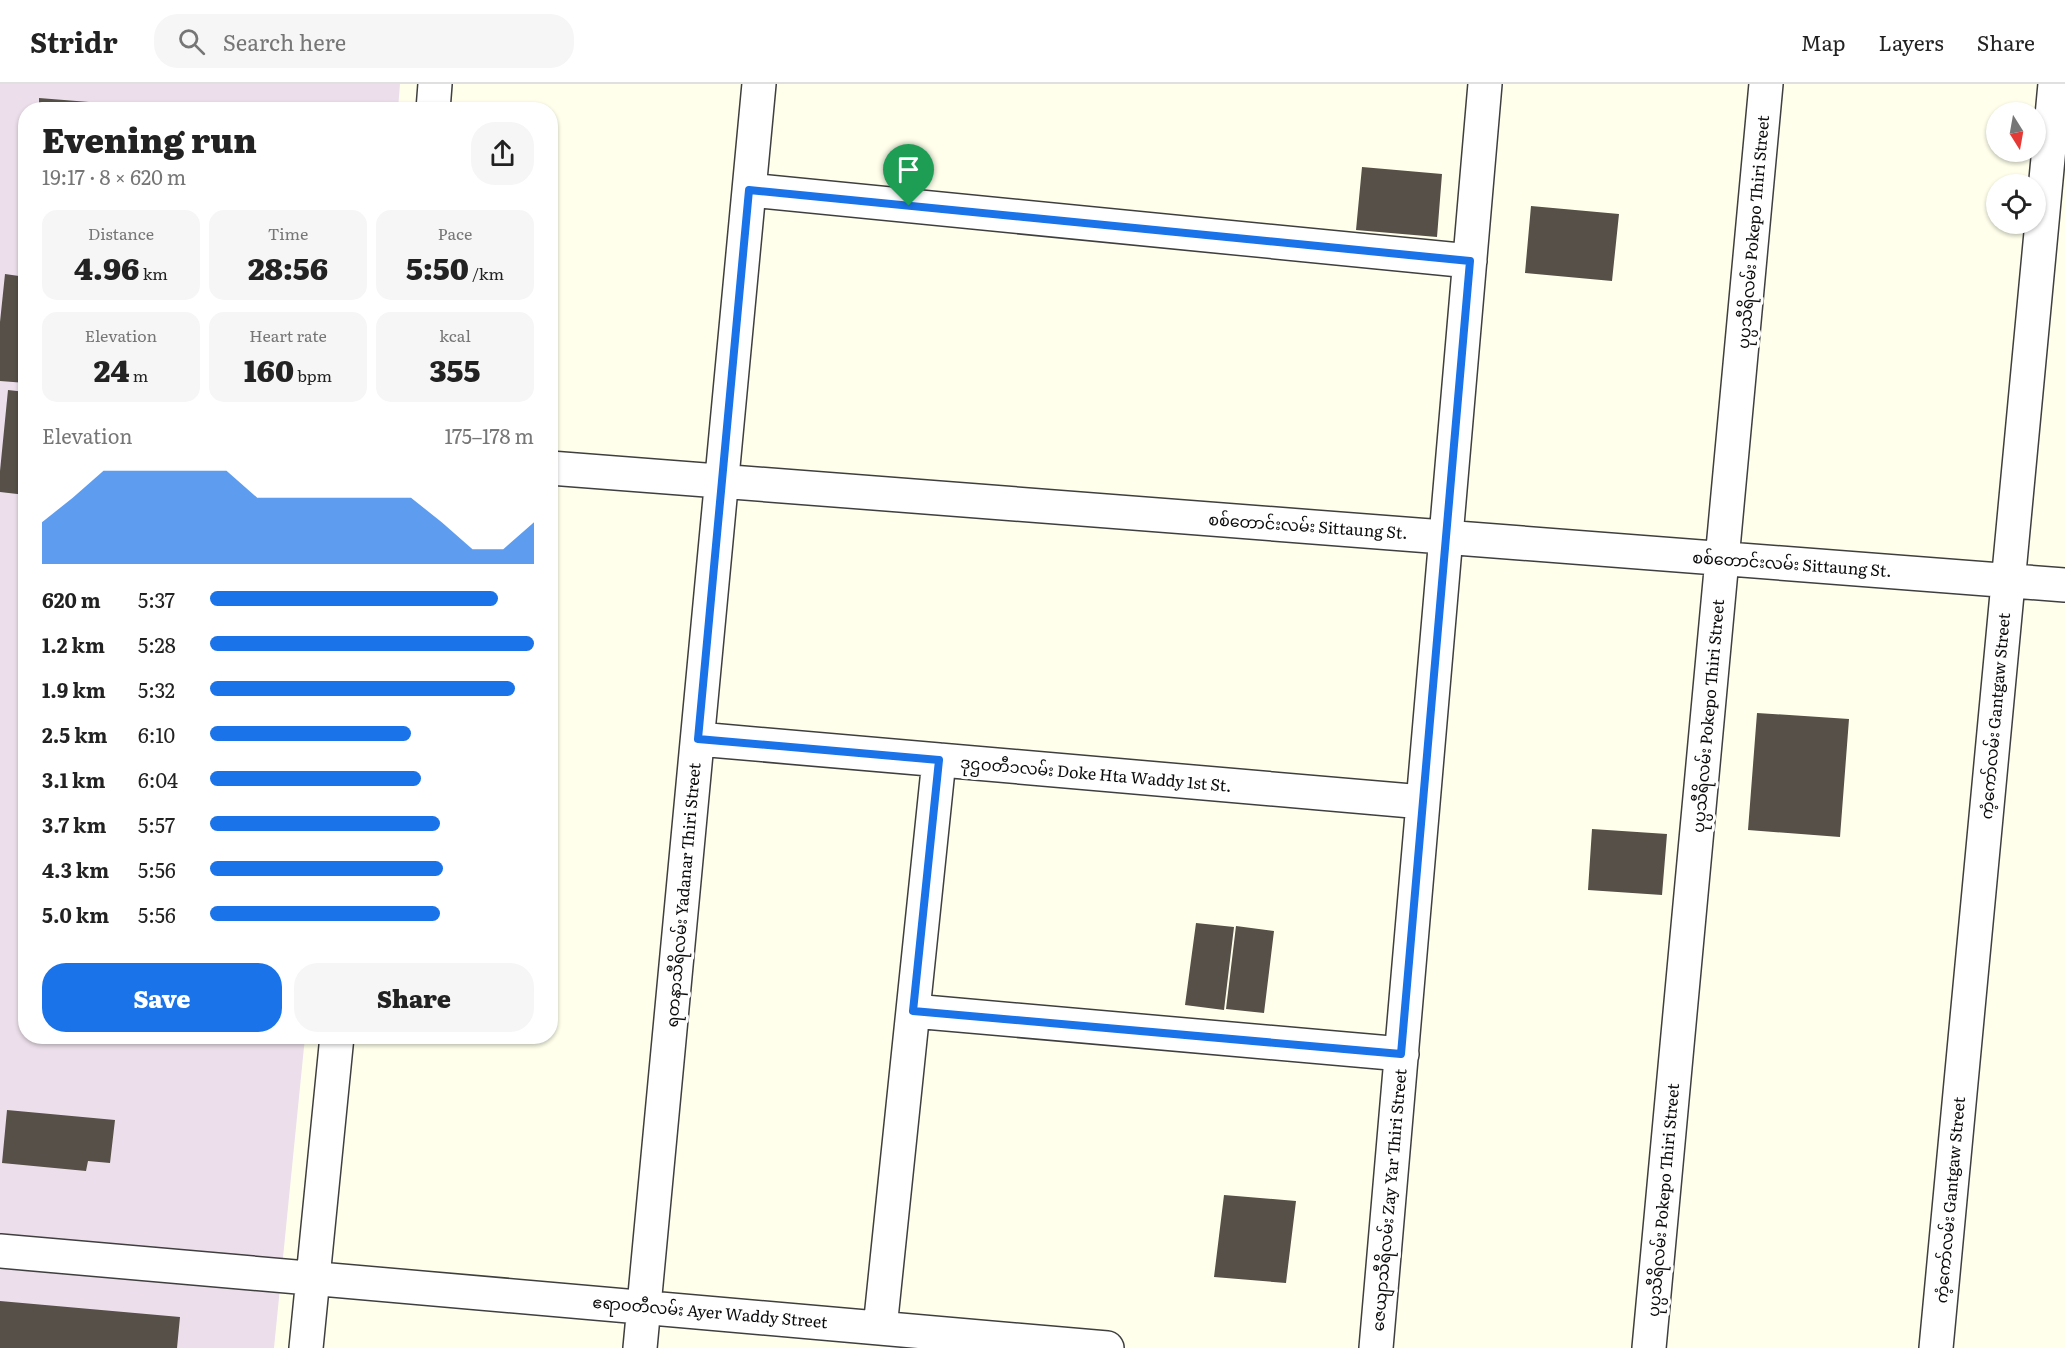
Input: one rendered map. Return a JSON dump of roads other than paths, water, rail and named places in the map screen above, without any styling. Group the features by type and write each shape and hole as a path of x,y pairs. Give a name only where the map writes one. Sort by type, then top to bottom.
{"street":[{"path":"434,102 435,84"},
{"name":"ရတနာသီရိလမ်း Yadanar Thiri Street","path":"640,1348 759,84"},
{"name":"ဇေယျာသီရိလမ်း Zay Yar Thiri Street","path":"1376,1348 1485,84"},
{"name":"ပုပ္ပသီရိလမ်း Pokepo Thiri Street","path":"1649,1348 1766,84"},
{"name":"ကံ့ကော်လမ်း Gantgaw Street","path":"1936,1348 2055,84"},
{"path":"749,190 1470,261"},
{"name":"စစ်တောင်းလမ်း Sittaung St.","path":"558,469 2065,585"},
{"name":"ဒုဌဝတီ၁လမ်း Doke Hta Waddy 1st St.","path":"698,739 1423,802"},
{"path":"880,1328 939,760"},
{"path":"913,1011 1401,1054"},
{"path":"306,1348 336,1044"},
{"name":"ဧရာဝတီလမ်း Ayer Waddy Street","path":"0,1251 1107,1348"}]}
